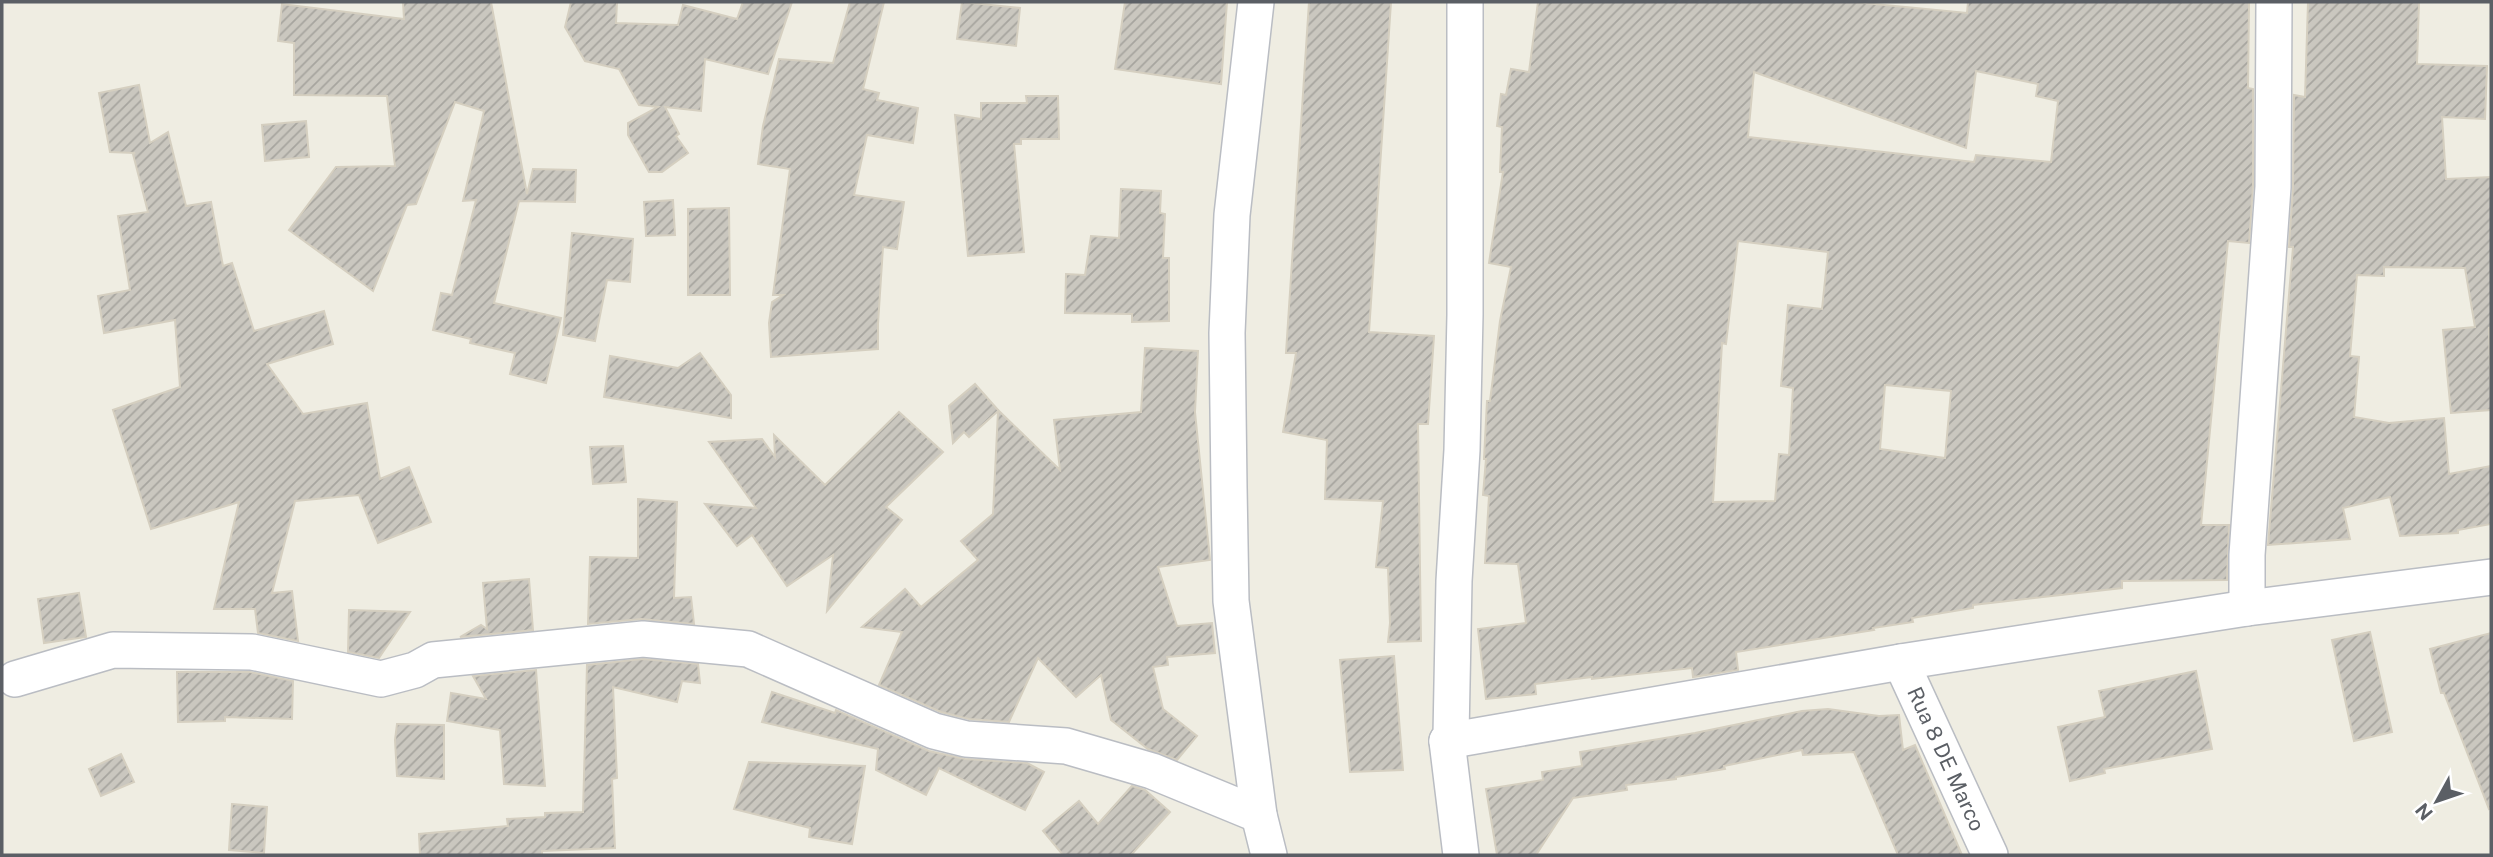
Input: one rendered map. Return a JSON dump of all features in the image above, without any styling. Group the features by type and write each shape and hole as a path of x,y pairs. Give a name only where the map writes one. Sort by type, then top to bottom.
{"street":[{"path":"1256,2 1232,215 1227,333 1231,601 1259,815 1269,855"},
{"path":"1461,855 1447,741 1451,735 1454,594 1463,410 1465,2"},
{"path":"2248,608 2247,555 2273,187 2274,2"},
{"path":"1447,741 1901,662 2248,608 2491,577"},
{"path":"15,679 113,650 252,652 381,679 415,670 433,660 643,639 748,649 934,731 966,739 1066,746 1153,771 1259,815"},
{"name":"Rua 8 DE Marco","path":"1901,662 1990,855"}],"building":[{"path":"403,2 491,2 527,194 533,169 576,170 575,202 519,201 494,303 561,318 546,383 510,374 515,353 470,343 471,339 433,330 441,293 452,295 476,200 463,201 484,111 455,102 416,204 407,205 373,291 289,230 336,167 395,166 387,96 294,95 294,43 278,41 282,4 404,19"},
{"path":"571,2 617,2 616,23 678,25 683,5 737,19 743,2 792,2 768,74 705,59 701,111 665,107 679,134 676,136 688,153 662,172 649,172 628,135 628,123 658,107 639,105 619,69 585,61 565,27"},
{"path":"850,2 884,2 863,89 879,93 877,100 918,108 913,143 867,135 854,195 904,202 897,249 883,247 878,349 771,357 769,323 772,302 783,295 773,295 790,169 758,164 763,126 779,59 833,63"},
{"path":"962,2 1020,8 1016,46 957,39"},
{"path":"1125,2 1227,2 1221,84 1115,69"},
{"path":"1309,2 1391,2 1369,332 1434,336 1428,424 1418,424 1421,641 1388,642 1388,568 1376,567 1383,501 1325,499 1327,440 1283,432 1296,353 1286,353"},
{"path":"1538,2 1854,2 1967,13 1968,2 2249,2 2248,88 2253,89 2253,186 2249,243 2228,241 2201,525 2229,525 2227,580 2122,581 2122,588 1973,605 1973,608 1912,618 1913,622 1873,628 1874,630 1736,652 1738,670 1693,677 1692,668 1592,677 1535,684 1536,694 1486,699 1478,629 1526,623 1518,564 1485,563 1489,496 1483,495 1487,401 1490,401 1500,321 1511,267 1489,263 1503,172 1500,172 1502,127 1497,126 1501,94 1506,95 1511,69 1529,72","holes":["1976,71 2038,84 2036,96 2058,101 2051,162 1976,155 1974,162 1748,137 1754,72 1966,148","1738,241 1828,252 1822,309 1788,305 1781,386 1793,388 1789,455 1779,454 1775,501 1713,502 1722,343 1726,344","1885,385 1951,391 1945,458 1880,449"]},
{"path":"2308,2 2419,2 2417,64 2487,66 2485,119 2442,117 2446,179 2491,177 2491,410 2451,413 2443,330 2475,327 2465,268 2384,267 2384,276 2357,275 2350,356 2359,357 2354,417 2389,423 2444,418 2449,474 2491,466 2491,524 2458,530 2458,533 2400,536 2390,497 2343,508 2350,539 2268,545 2293,247 2289,247 2294,95 2305,97"},
{"path":"139,85 150,143 168,132 186,206 211,202 223,266 232,263 254,331 324,311 333,344 267,364 303,414 367,403 380,479 409,467 431,522 378,543 359,495 295,501 272,593 292,591 298,641 258,633 255,609 214,609 239,502 151,529 113,410 180,387 175,320 104,333 98,296 130,290 118,216 148,212 133,154 135,153 110,152 99,93"},
{"path":"1026,96 1058,96 1059,139 1021,139 1021,144 1014,144 1024,252 968,256 955,115 981,119 981,103 1027,103"},
{"path":"306,121 309,157 265,161 262,125"},
{"path":"1121,189 1161,191 1160,213 1165,214 1163,258 1169,258 1169,321 1132,322 1132,314 1065,313 1066,274 1085,275 1091,236 1119,238"},
{"path":"673,200 675,235 646,236 644,202"},
{"path":"729,208 730,295 688,295 688,209"},
{"path":"572,233 633,239 630,282 607,280 595,341 563,335"},
{"path":"1145,348 1198,351 1195,412 1210,560 1158,567 1177,626 1212,623 1215,653 1167,657 1168,665 1153,667 1163,709 1197,736 1177,760 1148,749 1111,720 1101,675 1076,697 1038,658 1009,722 969,719 941,712 879,685 902,632 862,627 905,589 921,607 978,560 961,541 993,514 998,411 969,437 964,432 953,443 949,406 975,384 1060,470 1054,420 1141,412"},
{"path":"700,353 731,395 731,418 604,397 610,356 678,368"},
{"path":"899,412 943,452 886,507 902,520 827,611 833,555 787,586 752,535 737,546 705,504 756,508 709,442 762,439 775,457 774,435 825,485"},
{"path":"623,446 626,482 593,484 590,447"},
{"path":"638,499 677,502 674,598 691,597 694,624 641,619 588,624 590,557 638,558"},
{"path":"529,579 533,630 460,637 481,625 487,629 483,583"},
{"path":"79,593 86,637 44,643 38,599"},
{"path":"349,610 410,612 379,658 348,652"},
{"path":"2370,632 2392,732 2354,741 2332,640"},
{"path":"2491,633 2489,809 2444,693 2441,693 2430,649"},
{"path":"1394,656 1403,770 1350,772 1340,660"},
{"path":"643,659 698,664 700,683 682,681 677,702 613,687 617,778 612,779 615,848 542,851 542,855 420,855 419,834 508,826 507,819 545,817 545,813 583,812 587,665"},
{"path":"536,670 545,786 504,784 500,730 447,721 451,693 486,699 473,676"},
{"path":"2196,671 2212,749 2104,769 2105,773 2070,781 2058,727 2105,717 2099,691"},
{"path":"177,672 250,672 293,681 292,719 225,717 225,721 178,722"},
{"path":"772,692 835,713 836,710 929,751 965,759 1027,763 1044,772 1025,810 939,768 926,795 876,770 878,749 762,722"},
{"path":"1828,709 1879,716 1899,715 1903,750 1915,745 1962,855 1898,855 1854,752 1803,755 1802,750 1676,779 1626,785 1627,790 1573,798 1536,855 1497,855 1486,789 1543,780 1542,772 1582,766 1580,752 1695,733 1802,711"},
{"path":"397,724 444,725 444,779 397,776"},
{"path":"121,754 134,782 101,796 89,769"},
{"path":"749,762 865,766 852,844 809,837 810,828 734,809"},
{"path":"1132,786 1145,790 1170,812 1131,855 1063,855 1043,831 1079,801 1098,824"},
{"path":"232,804 267,807 264,853 229,850"}]}
